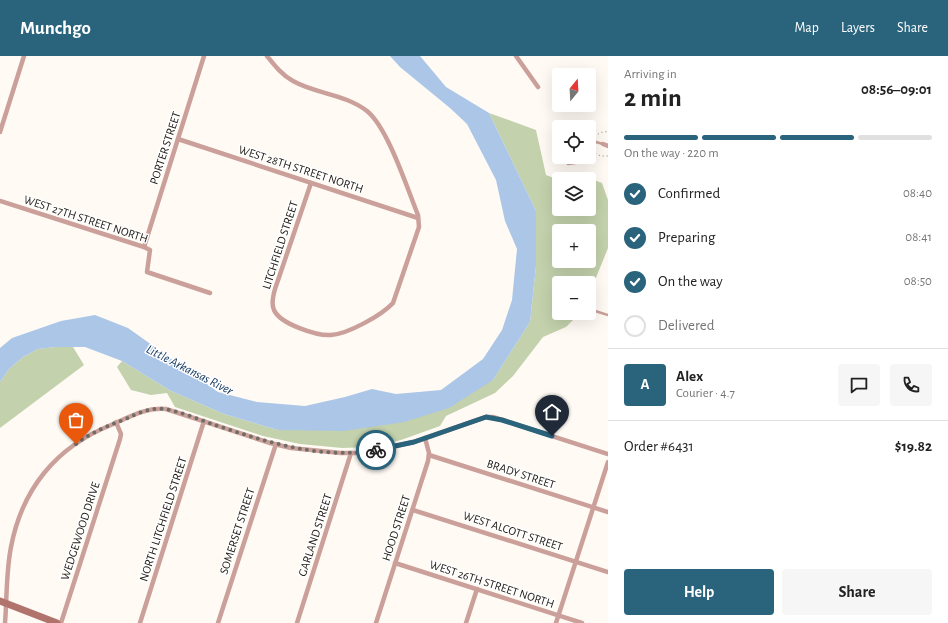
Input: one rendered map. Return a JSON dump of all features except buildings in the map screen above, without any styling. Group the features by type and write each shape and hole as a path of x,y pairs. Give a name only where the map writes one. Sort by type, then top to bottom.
{"main road":[{"path":"2,603 57,623"}],"street":[{"path":"0,132 24,56"},
{"name":"PORTER STREET","path":"144,247 204,56"},
{"path":"267,56 283,75 294,82 344,98 366,110 374,117 390,146 418,218"},
{"path":"516,56 538,87"},
{"name":"WEST 28TH STREET NORTH","path":"178,139 418,218"},
{"name":"LITCHFIELD STREET","path":"310,182 272,300 274,310 278,317 286,322 322,334 332,335 344,332 387,309 393,303 419,226 418,218"},
{"name":"WEST 27TH STREET NORTH","path":"0,201 144,247 150,250 147,272 210,293"},
{"path":"5,623 2,603 7,584 11,548 20,512 28,495 50,465 66,450 86,437 116,422 154,408 166,409 291,448 363,453 425,438 486,417 493,417 608,454"},
{"name":"NORTH LITCHFIELD STREET","path":"140,623 204,421"},
{"name":"WEDGEWOOD DRIVE","path":"61,623 120,439 121,434 116,422"},
{"name":"HOOD STREET","path":"376,623 413,510 429,455 425,438"},
{"name":"SOMERSET STREET","path":"218,623 276,444"},
{"name":"GARLAND STREET","path":"297,623 351,453"},
{"name":"BRADY STREET","path":"429,455 608,512"},
{"path":"556,623 608,462"},
{"name":"WEST ALCOTT STREET","path":"413,510 608,572"},
{"name":"WEST 26TH STREET NORTH","path":"395,563 582,623"},
{"path":"466,623 477,589"}],"lane":[{"path":"596,142 606,145"},
{"path":"596,311 608,315"}],"green space":[{"path":"489,113 536,130 546,175 552,177 552,216 596,216 596,181 602,183 608,200 608,248 596,278 596,276 552,276 552,320 573,320 566,327 543,337 513,376 495,393 446,416 440,426 401,440 371,447 342,448 300,444 263,436 175,407 167,393 151,395 131,390 117,367 122,361 171,391 224,414 278,430 493,380 530,322 536,266 536,211"},
{"path":"73,347 84,365 0,428 0,382 9,369 23,357 38,349"}],"water":[{"path":"390,56 420,56 446,87 489,113 536,211 536,266 530,322 493,380 449,408 404,422 344,431 278,430 224,414 171,391 122,361 85,347 55,347 38,349 23,357 9,369 0,382 0,348 12,338 61,321 95,315 128,328 218,392 257,402 305,406 372,389 396,394 441,390 483,359 502,330 512,300 517,249 505,221 496,180 467,124 400,67"}],"way so far":[{"path":"76,444 106,427 154,408 166,409 270,443 291,448 341,453 363,453 376,450"}],"route":[{"path":"376,450 414,442 441,434 486,417 493,417 552,436"}],"water label":[{"name":"Little Arkansas River","path":"190,369"}]}
